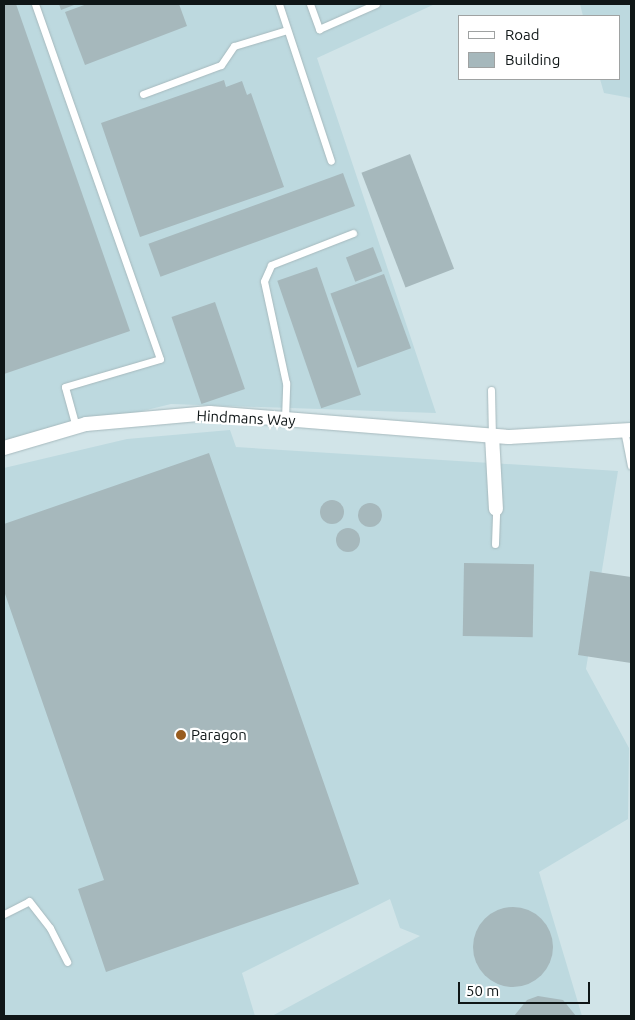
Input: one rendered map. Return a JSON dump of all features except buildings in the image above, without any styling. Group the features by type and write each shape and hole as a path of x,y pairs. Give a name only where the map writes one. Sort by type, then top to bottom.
{"street":[{"name":"Hindmans Way","path":"4,448 76,427 210,413 492,436 628,430"},
{"path":"492,436 496,509"}],"lane":[{"path":"35,4 160,359 65,388 76,427"},
{"path":"279,4 331,162"},
{"path":"310,4 319,29 376,4"},
{"path":"143,94 220,64 234,46 287,30"},
{"path":"285,419 286,383 264,281 271,265 279,260 353,233"},
{"path":"491,390 492,436"},
{"path":"628,430 631,465"},
{"path":"495,544 496,509"},
{"path":"4,914 29,901 50,928 67,962"}],"shaded area":[{"path":"4,4 435,4 317,58 436,413 171,404 4,445"},
{"path":"580,4 631,4 631,98 604,93 600,80 620,80 620,15 583,15"},
{"path":"230,430 236,447 618,471 586,669 629,748 628,819 539,872 582,1016 272,1016 420,936 400,928 390,899 242,973 255,1016 4,1016 4,468 127,439"}],"place":[{"name":"Paragon","path":"181,735"}]}
